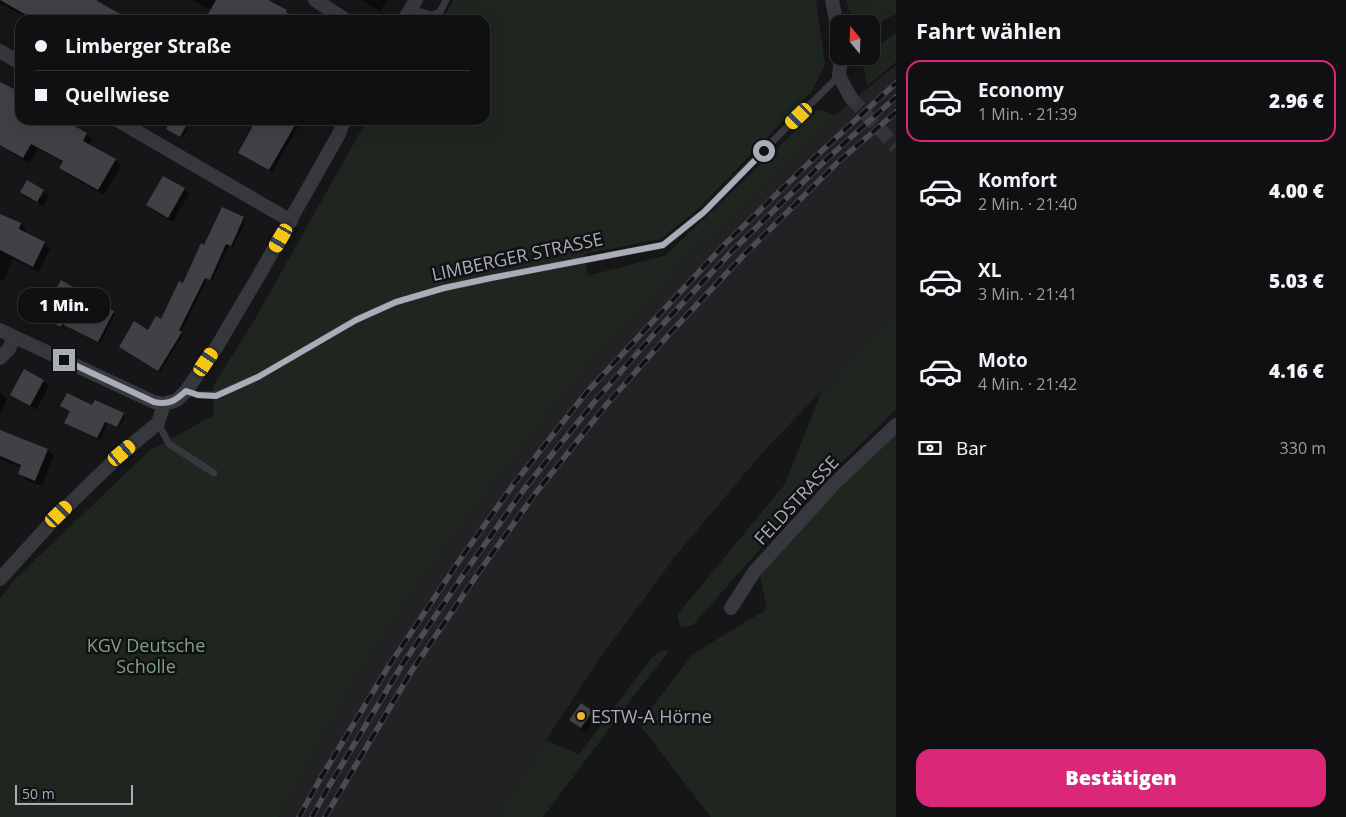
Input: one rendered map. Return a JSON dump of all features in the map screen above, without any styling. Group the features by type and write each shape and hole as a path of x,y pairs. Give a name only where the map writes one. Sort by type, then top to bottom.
{"street":[{"path":"315,0 338,15"},
{"path":"832,0 835,15"},
{"path":"0,51 15,60"},
{"path":"840,65 839,76 851,98"},
{"path":"126,125 290,221"},
{"path":"0,330 146,399 164,404 177,400 186,391 216,348 290,221 342,125"},
{"path":"0,358 8,349 14,337"},
{"path":"0,579 59,514 122,453 158,423 164,404"},
{"name":"FELDSTRASSE","path":"731,608 754,572 835,483 896,425"}],"lane":[{"path":"410,10 431,15 440,12 446,0"},
{"name":"LIMBERGER STRASSE","path":"186,391 198,395 216,396 258,377 356,320 396,302 444,288 663,245 704,212 839,76"},
{"path":"158,423 169,444 214,473"}],"shaded area":[{"path":"896,65 896,316 876,334 764,451 676,555 602,655 518,782 498,817 279,817 360,670 444,548 571,385 680,266 835,115"}],"green space":[{"name":"KGV Deutsche Scholle","path":"454,0 816,0 825,65 812,91 698,209 661,239 584,254 588,276 666,255 818,109 835,115 680,266 571,385 444,548 360,670 279,817 0,817 0,599 14,580 149,451 214,415 213,386 255,319 364,125 490,125 490,15 445,15"},
{"path":"846,0 896,0 896,14 880,22 880,15 850,15"},
{"path":"896,33 896,62 867,86 863,65 880,65 880,45"},
{"path":"896,316 896,409 830,474 693,625 680,627 677,615 785,484 821,392 876,334"},
{"path":"896,434 896,817 711,817 639,724 693,654 767,609 760,575 840,487"},
{"path":"660,651 669,651 543,817 498,817 518,782 546,740 579,754 652,657"}],"building":[{"path":"0,0 97,0 122,15 90,14 26,15"},
{"path":"216,0 268,0 287,10 286,12 292,15 210,15 208,14"},
{"path":"0,82 15,90 15,125 73,125 87,133 83,141 116,159 98,190 59,168 63,161 31,144 23,158 0,145"},
{"path":"168,125 186,126 180,137 166,129"},
{"path":"253,125 295,125 269,170 238,153"},
{"path":"163,176 185,188 168,218 146,205"},
{"path":"27,180 44,190 37,202 20,192"},
{"path":"222,207 244,217 231,246 226,244 210,280 205,278 179,330 182,332 158,371 119,347 134,321 148,330 156,316 161,319 179,281 183,283 201,243 204,245"},
{"path":"0,214 21,223 19,229 45,242 33,267 0,250"},
{"path":"61,280 81,292 80,294 114,311 98,342 62,324 61,327 40,317"},
{"path":"24,369 44,380 30,406 10,395"},
{"path":"67,393 92,405 95,400 124,413 117,427 105,422 97,438 64,423 70,411 60,406"},
{"path":"0,430 48,449 35,481 18,474 21,465 0,456"},
{"name":"ESTW-A Hörne","path":"581,703 593,711 581,728 569,720"}],"tunnel":[{"path":"851,98 896,147"}],"railway":[{"path":"299,817 390,664 459,561 513,485 586,393 725,244 814,158 896,83"},
{"path":"312,817 402,665 525,488 595,401 663,324 734,249 829,157 896,97"},
{"path":"325,817 411,672 481,569 535,494 607,404 671,332 742,257 837,163 896,112"}],"place":[{"name":"ESTW-A Hörne","path":"581,716"}],"route":[{"path":"64,360 154,402 164,404 177,400 186,391 198,395 216,396 258,377 356,320 396,302 444,288 663,245 704,212 764,151"}]}
